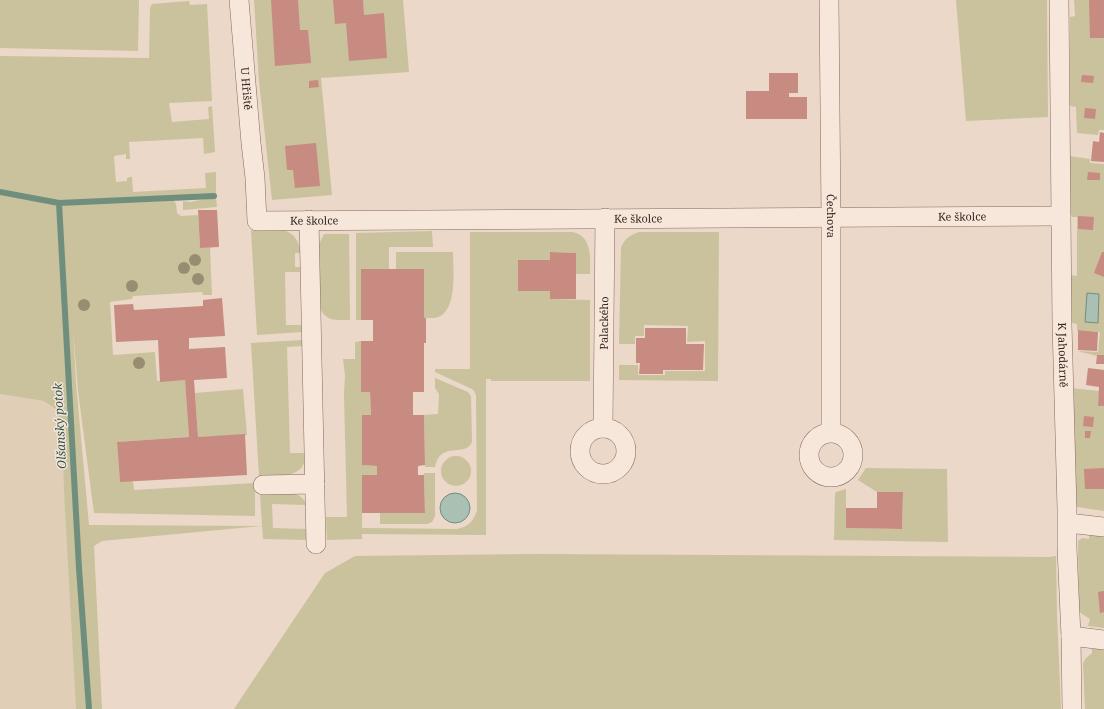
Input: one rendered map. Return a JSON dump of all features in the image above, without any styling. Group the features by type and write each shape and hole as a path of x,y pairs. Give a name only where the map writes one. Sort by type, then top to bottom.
{"street":[{"name":"U Hřiště","path":"239,0 255,178"},
{"name":"Čechova","path":"829,0 832,432"},
{"name":"K Jahodárně","path":"1059,0 1062,324 1072,709"},
{"name":"Ke školce","path":"255,178 257,221 1061,216"},
{"name":"Palackého","path":"603,428 605,218"},
{"path":"309,220 316,544"},
{"path":"263,485 315,484"},
{"path":"1068,523 1104,527"},
{"path":"1071,636 1104,640"}],"shaded area":[{"path":"0,0 139,0 138,51 0,48"},
{"path":"254,0 403,0 409,72 321,78 332,195 272,200 259,81"},
{"path":"956,0 1047,0 1048,117 966,121"},
{"path":"1074,0 1104,0 1104,130 1099,130 1098,135 1077,133 1076,107 1070,106 1070,17 1075,16"},
{"path":"189,1 190,5 207,4 212,101 169,103 172,122 209,119 208,107 212,106 215,152 204,154 203,138 129,142 130,159 126,159 126,154 114,156 116,182 127,181 127,178 132,177 133,192 206,188 205,173 216,172 216,194 171,196 176,204 177,213 181,216 198,215 200,248 210,247 212,295 203,295 202,292 133,296 132,299 110,302 113,355 155,352 157,381 185,380 189,437 117,442 120,481 133,481 134,490 255,483 255,516 94,513 78,391 73,329 76,383 89,525 262,526 102,541 94,546 102,709 76,709 62,431 57,410 44,401 0,394 0,56 149,58 150,8 152,4"},
{"path":"1069,156 1090,159 1090,163 1104,164 1104,355 1097,356 1077,351 1098,352 1100,332 1077,330 1077,324 1072,323 1070,320 1071,275 1077,276 1077,217 1068,217"},
{"path":"216,197 217,207 183,210 183,201 190,202"},
{"path":"251,230 283,230 294,237 298,243 301,253 295,253 295,267 301,267 300,272 285,272 286,325 302,325 302,332 257,335"},
{"path":"432,231 433,247 389,247 389,269 361,320 356,320 356,233"},
{"path":"470,232 572,232 579,234 584,238 589,248 590,274 576,274 576,253 550,252 550,260 519,260 518,291 550,291 550,299 590,300 590,381 491,381 491,379 486,379 486,535 362,534 362,539 327,540 326,517 347,517 344,395 345,375 343,359 355,359 355,342 361,341 361,392 370,392 371,415 362,415 362,465 377,466 377,475 362,475 362,528 457,529 470,523 474,517 477,510 476,395 472,389 435,372 435,369 470,369"},
{"path":"639,232 719,232 718,381 619,380 619,365 638,365 638,375 665,375 665,371 705,371 705,341 687,342 688,326 644,325 644,336 635,336 635,344 619,344 621,248 628,238"},
{"path":"324,234 349,234 350,320 336,320 329,318 322,313 320,308 319,244"},
{"path":"396,252 453,252 452,294 447,310 442,315 436,318 424,318 424,269 396,269"},
{"path":"1087,293 1099,294 1098,323 1085,322"},
{"path":"302,340 303,346 287,347 290,453 305,453 304,462 301,468 290,474 259,476 251,343"},
{"path":"435,378 468,392 471,396 472,442 469,447 464,449 447,451 442,454 435,467 425,467 424,415 438,414 439,394 435,388"},
{"path":"1071,388 1099,391 1098,406 1104,406 1104,511 1077,507 1074,502"},
{"path":"243,389 247,435 198,437 195,393"},
{"path":"0,394 44,401 57,410 62,431 76,709 0,709"},
{"path":"456,456 467,460 471,471 467,482 456,486 445,482 441,471 445,460"},
{"path":"866,468 947,469 948,542 834,540 835,494 836,492 846,489 846,528 902,529 903,492 877,492 858,480"},
{"path":"424,473 435,473 435,516 432,522 427,524 380,524 380,513 425,513"},
{"path":"286,492 293,493 304,499 307,505 272,504 273,528 307,529 308,540 263,539 260,494"},
{"path":"455,493 465,498 470,508 465,518 455,523 445,518 440,508 445,498"},
{"path":"1090,533 1104,535 1104,628 1088,626 1090,619 1079,612 1078,541 1082,538 1089,539"},
{"path":"537,554 1056,556 1061,709 234,709 325,573 355,556"},
{"path":"1092,649 1104,649 1104,709 1085,709 1083,664 1085,659 1092,653"}],"building":[{"path":"271,0 298,0 300,30 308,30 311,63 275,66"},
{"path":"333,0 363,0 364,15 384,13 387,58 349,61 346,23 335,24"},
{"path":"1089,0 1104,0 1104,38 1090,38"},
{"path":"769,73 798,73 798,93 789,93 789,97 807,97 807,119 746,119 746,91 769,91"},
{"path":"1082,75 1094,76 1093,83 1081,82"},
{"path":"318,80 319,87 309,88 309,81"},
{"path":"1085,108 1096,109 1095,119 1084,118"},
{"path":"1100,132 1104,133 1104,162 1091,161 1093,141 1099,142"},
{"path":"316,143 320,186 295,188 293,170 287,170 285,146"},
{"path":"1088,172 1100,173 1100,180 1087,180"},
{"path":"198,210 217,210 219,247 200,248"},
{"path":"1078,216 1094,217 1093,230 1078,229"},
{"path":"550,252 576,253 576,299 550,299 550,291 518,291 518,260 550,260"},
{"path":"1102,252 1104,252 1104,277 1094,273"},
{"path":"361,269 424,269 424,318 426,318 426,343 424,343 424,392 413,392 413,415 424,415 425,465 418,466 418,475 424,475 425,513 362,513 362,475 377,475 377,466 362,465 362,415 371,415 370,392 361,392 361,341 373,341 373,320 361,320"},
{"path":"222,298 225,336 189,338 189,349 225,347 227,378 194,380 198,437 245,434 247,475 120,482 117,442 189,437 185,380 160,382 158,340 116,342 114,305 133,304 134,310 203,306 203,300"},
{"path":"645,328 686,328 686,344 704,344 703,370 663,370 663,374 639,374 640,363 636,363 636,338 645,338"},
{"path":"1078,330 1098,332 1097,351 1078,350"},
{"path":"1097,355 1104,355 1104,364 1096,364"},
{"path":"1088,368 1104,370 1104,406 1098,406 1099,387 1086,385"},
{"path":"1084,416 1094,417 1093,427 1083,426"},
{"path":"1085,431 1091,431 1090,438 1085,438"},
{"path":"1104,468 1104,489 1085,489 1084,469"},
{"path":"877,492 903,492 902,529 846,528 846,508 877,508"},
{"path":"1104,591 1104,612 1100,613 1098,592"}],"waterway":[{"name":"Olšanský potok","path":"0,192 59,203 79,568 89,709"},
{"path":"59,203 214,196"}]}
